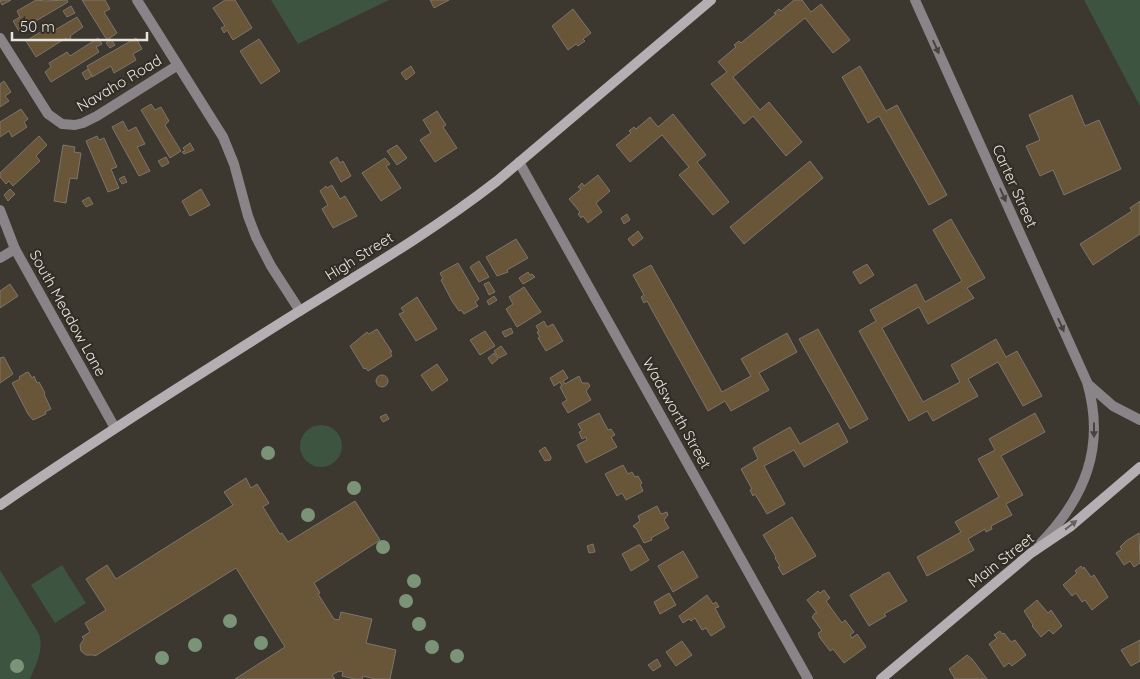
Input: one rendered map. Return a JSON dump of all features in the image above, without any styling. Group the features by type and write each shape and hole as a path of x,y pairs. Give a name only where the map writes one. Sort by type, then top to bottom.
{"main road":[{"name":"High Street","path":"0,505 115,428 445,219 482,193 710,0"},
{"name":"Main Street","path":"881,679 1031,553 1071,526 1140,467"}],"street":[{"path":"137,0 223,136 234,164 248,216 256,237 271,266 300,311"},
{"name":"Carter Street","path":"914,1 1086,382 1092,400 1094,445 1088,469 1073,504 1031,553"},
{"name":"Navaho Road","path":"0,38 48,114 58,122 69,125 83,123 97,116 178,65"},
{"name":"Wadsworth Street","path":"519,162 808,679"},
{"name":"South Meadow Lane","path":"0,210 15,249 115,428"},
{"path":"0,258 15,249"},
{"name":"Carter Street","path":"1086,382 1097,394 1113,406 1140,420"}],"green space":[{"path":"271,0 389,0 298,44"},
{"path":"1084,0 1140,0 1140,106"},
{"path":"325,425 333,428 339,434 342,446 339,458 333,464 317,467 309,464 303,458 300,442 303,434 309,428"},
{"path":"62,565 86,603 55,623 31,585"},
{"path":"0,570 39,634 40,652 30,679 0,679"}],"building":[{"path":"0,0 11,0 2,5"},
{"path":"36,0 67,0 68,2 19,31 13,21 20,17 17,11"},
{"path":"82,0 105,0 110,9 104,12 117,33 107,40"},
{"path":"225,0 235,0 252,28 233,40 227,30 224,33 221,28 225,26 213,8"},
{"path":"430,0 449,0 434,8"},
{"path":"794,0 802,0 811,12 821,4 850,40 833,53 805,18 733,77 760,110 769,102 802,142 786,156 753,116 744,124 711,84 727,72 718,62 736,47 734,45 739,41 741,43 776,14 774,13 779,9 781,11"},
{"path":"71,6 75,13 67,17 63,11"},
{"path":"573,9 591,33 583,39 585,41 578,46 576,44 568,50 552,26"},
{"path":"77,17 83,27 70,36 71,38 67,40 66,38 36,57 26,41 52,25 55,30"},
{"path":"98,38 102,44 96,47 99,52 51,82 45,72 51,67 49,63 67,52 70,56"},
{"path":"136,38 142,49 133,54 136,60 114,73 111,66 92,77 87,66"},
{"path":"111,39 115,45 110,48 106,43"},
{"path":"259,39 280,71 261,84 240,51"},
{"path":"411,66 415,73 406,80 401,73"},
{"path":"860,66 886,111 897,105 947,195 929,205 879,116 868,123 842,77"},
{"path":"88,69 92,76 86,80 82,73"},
{"path":"4,81 11,92 5,96 9,101 0,107 0,84"},
{"path":"1072,95 1085,126 1099,120 1121,169 1064,195 1053,170 1040,176 1026,146 1040,140 1029,115"},
{"path":"151,104 155,110 161,107 169,121 165,125 181,151 170,158 141,110"},
{"path":"21,109 28,119 24,122 27,127 12,137 9,131 0,137 0,122"},
{"path":"437,111 446,125 443,127 457,148 435,162 420,140 431,133 423,120"},
{"path":"673,114 706,155 697,162 729,202 713,215 679,175 689,167 662,135 630,162 616,145 631,133 629,131 634,127 636,129 650,117 658,127"},
{"path":"123,121 128,131 136,127 145,144 137,147 150,171 139,176 112,127"},
{"path":"39,136 47,145 36,156 40,161 13,186 9,181 6,184 0,177 0,173"},
{"path":"97,136 99,140 104,138 117,167 111,169 119,188 108,192 86,141"},
{"path":"190,143 194,150 184,154 182,152 185,151 183,148"},
{"path":"63,145 75,147 74,152 81,153 77,179 70,178 66,203 54,201"},
{"path":"397,145 407,158 397,165 387,151"},
{"path":"166,157 169,163 162,167 158,161"},
{"path":"337,157 340,163 343,161 351,176 341,182 330,162"},
{"path":"385,158 390,164 386,166 401,188 381,201 362,173"},
{"path":"810,161 823,178 744,244 730,227"},
{"path":"598,175 610,191 596,203 602,212 588,223 583,216 581,218 578,214 580,212 569,199 581,189 578,187 582,183 584,186"},
{"path":"124,176 127,182 122,184 119,179"},
{"path":"332,185 340,199 345,196 357,216 333,228 322,209 328,205 320,191 326,186 327,188"},
{"path":"10,189 15,194 8,201 4,195"},
{"path":"201,189 210,205 190,216 182,201"},
{"path":"89,197 93,204 86,207 82,201"},
{"path":"1140,201 1140,234 1093,265 1080,244 1132,211 1130,208"},
{"path":"627,214 630,220 624,224 621,218"},
{"path":"951,219 985,278 967,288 974,298 928,324 919,307 882,328 923,402 960,382 951,365 996,339 1006,357 1017,351 1042,396 1023,406 998,362 968,379 978,396 933,421 927,411 909,421 859,331 876,321 870,310 916,284 925,302 962,281 933,230"},
{"path":"638,231 643,238 633,246 628,239"},
{"path":"516,239 528,258 507,270 508,272 497,276 486,257"},
{"path":"479,261 489,277 479,282 470,267"},
{"path":"458,263 479,299 475,302 478,306 464,314 461,310 459,311 452,301 441,280 443,279 440,273"},
{"path":"867,264 874,275 860,284 853,272"},
{"path":"651,265 722,392 751,376 741,359 787,333 797,352 759,373 769,390 731,411 725,401 708,411 647,301 644,303 641,297 644,295 633,275"},
{"path":"528,272 535,277 523,284 519,278"},
{"path":"489,282 495,292 489,295 484,284"},
{"path":"10,284 18,296 0,308 0,291"},
{"path":"524,287 541,312 517,327 506,309 513,304 509,297"},
{"path":"494,296 497,300 489,305 487,301"},
{"path":"417,297 437,329 416,341 399,314 404,312 401,308"},
{"path":"544,321 547,327 553,324 563,341 546,351 538,338 540,337 537,332 539,331 536,326"},
{"path":"511,328 513,333 505,337 502,332"},
{"path":"377,329 392,352 390,352 392,356 368,371 366,368 364,369 350,346 367,332 369,334"},
{"path":"818,329 868,419 850,429 799,339"},
{"path":"485,331 495,346 480,355 470,340"},
{"path":"501,346 507,354 499,358 494,351"},
{"path":"494,353 498,359 492,364 488,358"},
{"path":"4,357 13,374 0,383 0,358"},
{"path":"437,364 448,380 432,391 421,375"},
{"path":"563,370 568,378 563,381 565,384 579,376 582,383 588,383 590,386 586,391 591,400 568,413 562,403 567,400 560,387 562,386 560,382 554,386 550,378"},
{"path":"27,372 32,378 34,376 37,383 39,382 51,409 45,412 46,414 33,420 12,383 20,379 19,377"},
{"path":"384,375 387,376 387,386 380,387 377,386 376,379 377,376"},
{"path":"599,413 608,430 611,429 615,435 611,437 617,447 586,463 577,445 587,440 586,437 582,439 579,432 582,431 578,424"},
{"path":"1035,413 1045,432 1001,456 1023,495 1006,504 1012,515 991,526 992,529 986,532 985,529 968,539 974,550 927,576 917,557 961,532 955,522 999,497 978,459 995,450 989,439"},
{"path":"386,414 389,419 383,422 380,417"},
{"path":"838,423 848,442 804,467 794,450 764,466 785,504 767,514 755,494 753,496 750,490 752,489 741,469 758,459 753,448 790,427 800,444"},
{"path":"545,447 551,457 549,461 545,461 539,451"},
{"path":"623,465 628,474 632,472 635,477 638,476 642,483 640,484 643,491 626,500 622,493 617,496 605,474"},
{"path":"246,478 251,488 257,484 269,503 263,507 280,534 282,533 288,542 355,501 380,540 314,583 320,593 318,594 334,619 339,620 341,612 372,619 366,643 396,650 390,679 375,679 363,676 362,679 355,679 342,676 343,672 339,671 332,675 335,679 235,679 285,647 236,568 95,656 86,655 81,651 80,645 84,639 82,637 90,632 85,623 106,610 86,579 107,565 116,579 233,505 224,492"},
{"path":"657,506 661,514 667,512 668,515 664,520 669,528 651,538 652,540 644,543 633,526 640,521 638,516"},
{"path":"792,517 816,556 783,575 778,567 780,566 776,557 763,535"},
{"path":"1139,533 1140,563 1134,567 1130,561 1124,565 1116,553 1122,549 1120,547 1126,541"},
{"path":"593,544 595,552 589,553 587,546"},
{"path":"640,545 649,560 631,571 622,554"},
{"path":"683,551 698,577 673,592 658,566"},
{"path":"1081,566 1083,569 1084,567 1091,577 1094,575 1108,597 1092,610 1085,600 1082,602 1076,593 1072,596 1063,585 1077,573 1075,571"},
{"path":"889,572 907,601 884,614 886,616 869,626 850,595"},
{"path":"824,590 830,598 826,601 842,623 845,620 854,632 850,635 852,638 857,634 866,647 844,663 833,649 830,651 820,638 818,633 822,631 812,617 817,613 807,600 818,591 820,593"},
{"path":"669,593 676,605 660,614 654,602"},
{"path":"707,595 713,604 716,602 719,607 715,608 725,627 711,636 706,628 702,630 695,618 683,623 679,616"},
{"path":"1037,600 1048,613 1051,610 1062,626 1053,634 1049,630 1041,637 1032,626 1024,611"},
{"path":"1000,631 1011,642 1015,640 1026,655 1012,666 1009,663 1004,667 989,644 997,638 994,635"},
{"path":"1140,640 1140,661 1131,666 1121,650"},
{"path":"682,641 692,655 676,666 666,652"},
{"path":"967,655 987,679 955,679 949,669"},
{"path":"657,659 661,666 653,671 648,665"}]}
